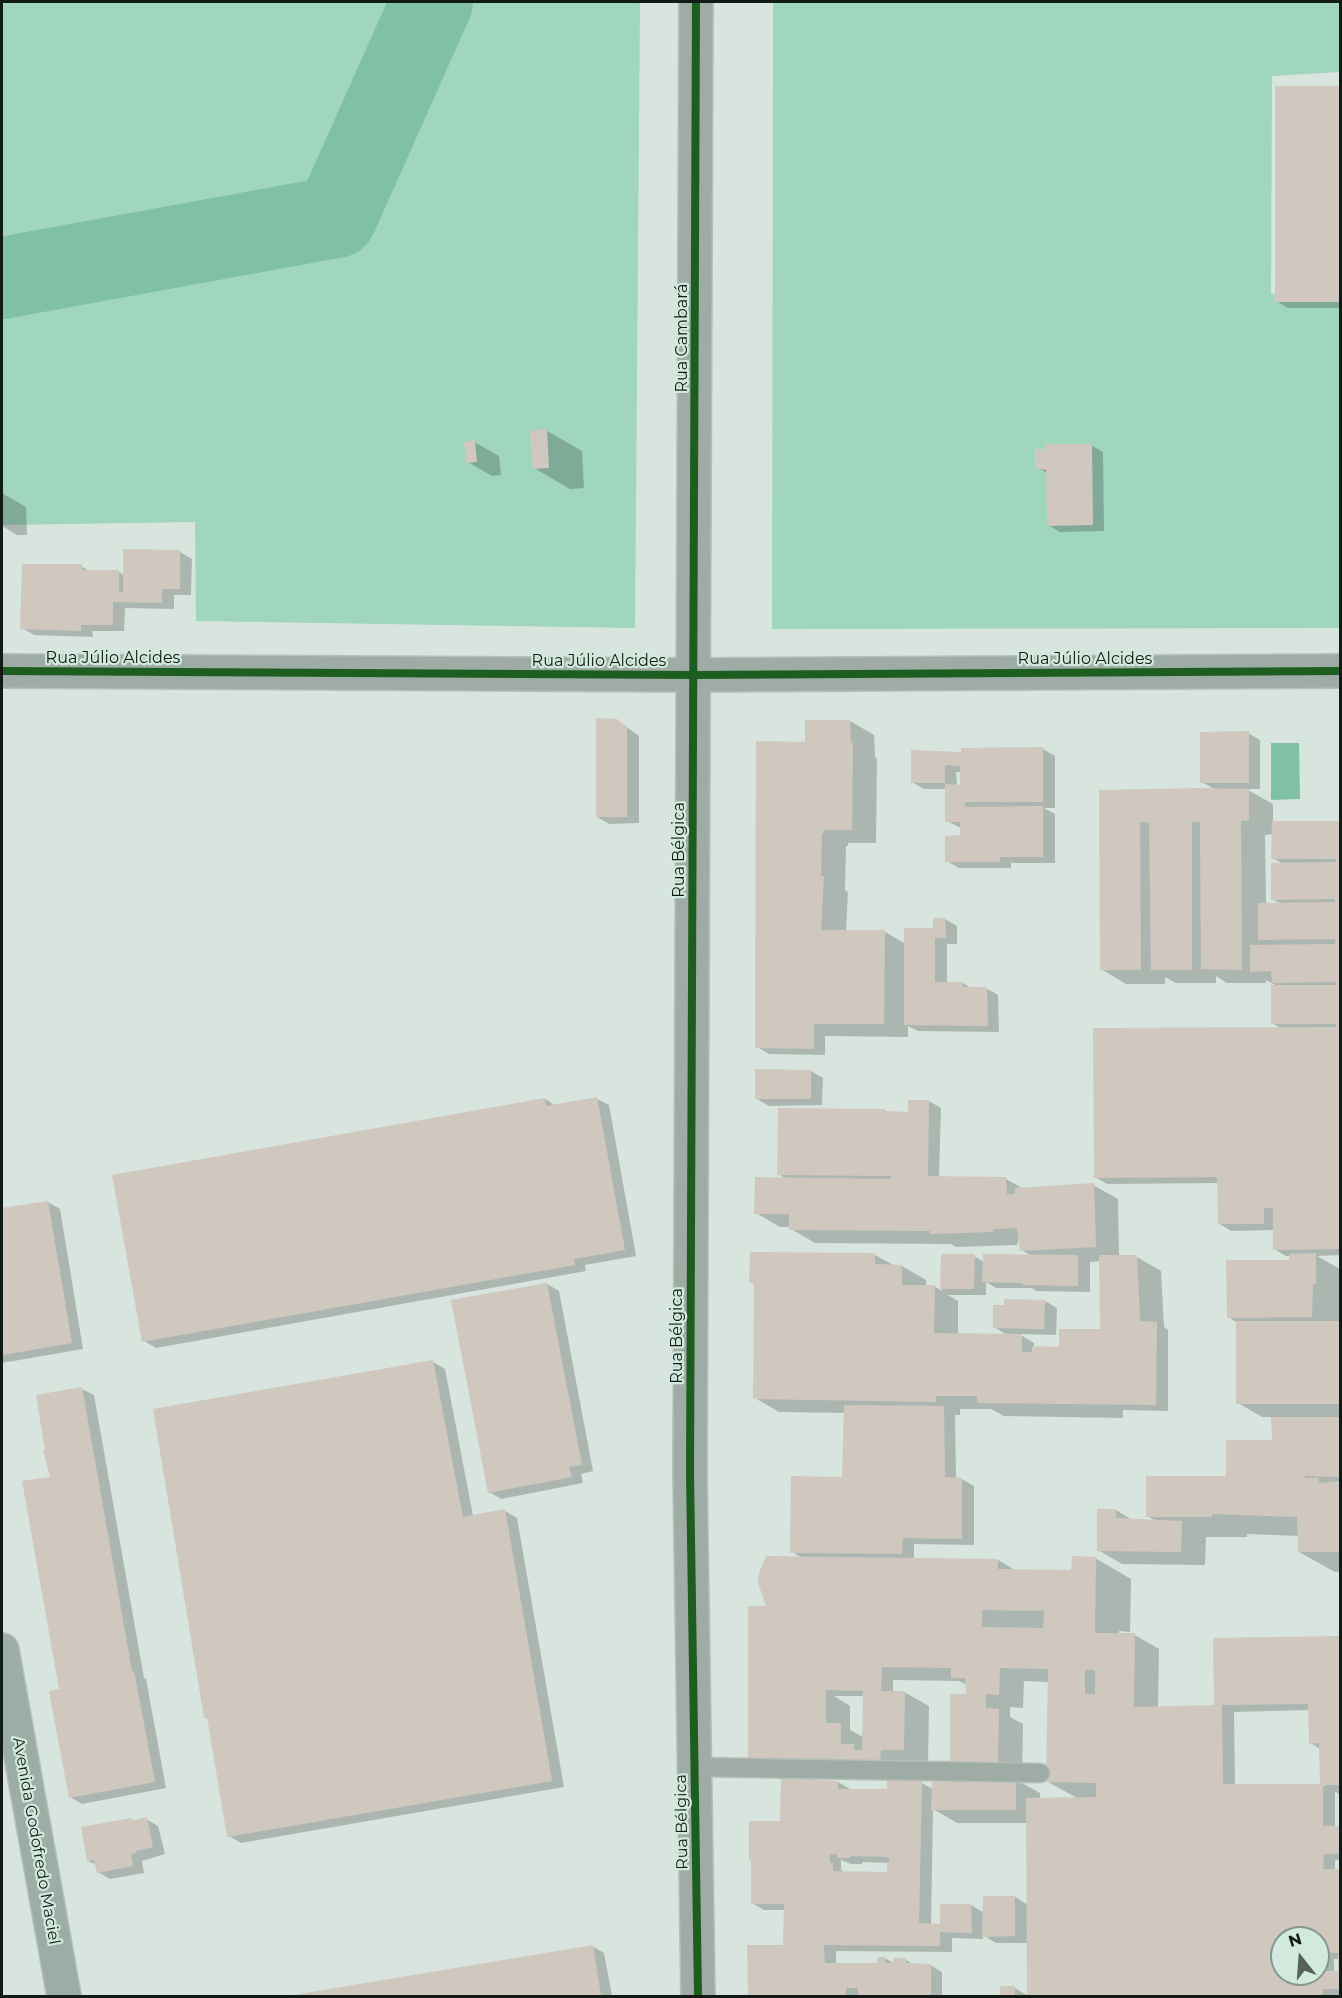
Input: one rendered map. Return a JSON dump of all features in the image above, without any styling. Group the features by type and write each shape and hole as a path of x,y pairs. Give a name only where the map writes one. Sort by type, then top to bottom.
{"main road":[{"name":"Avenida Godofredo Maciel","path":"2,1650 64,1996"}],"street":[{"name":"Rua Cambará","path":"694,675 696,2"},
{"name":"Rua Júlio Alcides","path":"2,671 694,675 1341,671"},
{"name":"Rua Bélgica","path":"694,675 690,1473 698,1996"}],"lane":[{"path":"694,1767 1040,1773"}],"shaded area":[{"path":"2,2 640,2 635,628 196,621 195,522 2,525"},
{"path":"773,2 1340,2 1340,72 1272,76 1271,294 1340,292 1340,628 772,629"},
{"path":"1271,743 1299,743 1300,799 1271,800"}],"building":[{"path":"1275,86 1340,86 1340,302 1275,302"},
{"path":"547,429 549,468 533,469 530,431"},
{"path":"475,440 477,462 466,463 464,442"},
{"path":"1046,444 1092,444 1093,525 1047,526 1046,470 1035,468 1035,449 1046,449"},
{"path":"123,549 180,550 180,589 162,589 162,603 113,602 113,625 81,625 81,631 20,629 22,564 82,564 82,570 119,570 119,592 123,592"},
{"path":"596,718 617,719 627,728 627,817 596,817"},
{"path":"805,720 850,720 851,743 853,743 852,830 824,830 822,833 821,876 824,876 821,930 885,930 884,1024 814,1024 814,1049 755,1048 756,741 805,742"},
{"path":"1249,731 1249,783 1200,783 1200,732"},
{"path":"1043,747 1043,802 965,802 965,807 1043,806 1043,857 1000,857 1000,862 945,862 945,836 960,835 960,822 945,822 945,784 960,785 960,766 945,765 945,783 911,783 911,750 961,752 961,748"},
{"path":"1249,789 1249,821 1241,821 1242,970 1201,969 1200,822 1192,822 1192,970 1151,970 1149,823 1140,822 1141,970 1100,970 1099,790"},
{"path":"1272,821 1340,821 1340,1249 1273,1250 1273,1208 1264,1208 1264,1224 1218,1224 1217,1177 1094,1178 1093,1028 1336,1027 1336,1024 1271,1024 1271,985 1336,985 1336,982 1272,983 1271,971 1250,972 1250,945 1335,944 1335,939 1258,940 1258,903 1335,902 1335,899 1271,900 1271,863 1336,862 1336,859 1271,859"},
{"path":"933,918 945,918 946,938 935,938 935,982 963,982 963,987 987,987 988,1026 904,1025 904,928 933,928"},
{"path":"755,1069 811,1070 811,1099 755,1099"},
{"path":"597,1097 625,1250 574,1259 575,1265 142,1342 112,1175 545,1098 546,1106"},
{"path":"908,1100 929,1100 928,1176 1006,1177 1007,1194 1015,1194 1015,1188 1094,1183 1096,1247 1020,1251 1017,1228 994,1229 993,1232 930,1234 930,1231 789,1230 789,1214 754,1214 755,1177 891,1179 891,1176 777,1175 778,1108 885,1109 885,1111 908,1112"},
{"path":"48,1201 72,1343 2,1355 2,1208"},
{"path":"750,1252 875,1253 875,1264 902,1265 902,1285 935,1285 934,1333 1022,1334 1022,1352 1032,1352 1032,1346 1059,1347 1059,1329 1100,1329 1099,1255 1137,1255 1140,1321 1157,1322 1156,1405 978,1403 977,1396 936,1396 936,1402 753,1399 754,1283 749,1283"},
{"path":"1316,1253 1316,1284 1313,1284 1312,1317 1227,1318 1226,1260 1289,1260 1289,1254"},
{"path":"941,1254 975,1254 974,1289 940,1289"},
{"path":"983,1254 1078,1255 1078,1286 982,1282"},
{"path":"547,1283 582,1465 569,1467 572,1477 488,1493 451,1300"},
{"path":"1004,1299 1045,1300 1044,1329 993,1328 993,1305 1004,1305"},
{"path":"1236,1321 1340,1321 1340,1404 1236,1404"},
{"path":"433,1360 463,1517 505,1509 552,1781 227,1837 207,1717 204,1718 153,1409"},
{"path":"82,1387 132,1671 134,1671 155,1782 69,1798 49,1691 59,1689 22,1481 50,1477 43,1450 45,1450 36,1395"},
{"path":"844,1405 944,1406 945,1477 962,1478 962,1539 903,1538 902,1554 790,1553 791,1476 842,1477"},
{"path":"1271,1417 1340,1417 1340,1477 1305,1476 1305,1478 1319,1478 1319,1483 1340,1481 1340,1552 1298,1552 1297,1517 1212,1514 1212,1517 1146,1517 1146,1476 1226,1476 1226,1440 1272,1440"},
{"path":"1097,1509 1116,1509 1116,1518 1182,1521 1181,1552 1097,1551"},
{"path":"766,1556 998,1559 998,1569 1071,1570 1072,1556 1096,1557 1095,1633 1135,1633 1134,1707 1214,1705 1213,1638 1340,1636 1340,1785 1323,1785 1323,1826 1340,1826 1340,1854 1324,1854 1323,1869 1340,1869 1340,1989 1323,1989 1322,1996 1027,1996 1026,1798 1096,1797 1096,1783 1046,1782 1048,1669 1000,1668 999,1695 986,1694 986,1708 999,1709 998,1764 950,1764 950,1694 966,1694 965,1678 951,1678 951,1668 882,1667 881,1691 905,1691 904,1750 881,1750 880,1762 748,1761 748,1606 766,1606 758,1583 759,1573","holes":["982,1610 1044,1611 1043,1628 982,1627","1085,1670 1095,1670 1095,1694 1085,1694","826,1690 863,1691 862,1750 854,1750 854,1744 841,1744 841,1723 826,1723","1308,1704 1309,1744 1319,1743 1320,1784 1223,1784 1222,1705"]},
{"path":"781,1775 811,1776 811,1780 838,1781 838,1789 887,1789 887,1781 922,1781 919,1923 940,1924 940,1904 971,1904 972,1933 940,1932 940,1946 824,1945 825,1963 877,1963 878,1957 886,1957 885,1963 893,1963 893,1958 906,1958 906,1963 931,1964 931,1996 858,1996 858,1988 846,1988 846,1996 748,1996 747,1945 783,1945 784,1904 751,1904 749,1821 780,1821","holes":["830,1854 837,1854 837,1858 889,1857 887,1872 833,1871"]},
{"path":"954,1777 1016,1777 1016,1810 931,1810 932,1782 954,1782"},
{"path":"147,1817 153,1847 131,1854 133,1866 97,1873 94,1860 87,1861 81,1827"},
{"path":"983,1896 1015,1896 1015,1936 982,1937"},
{"path":"593,1945 601,1996 293,1996 293,1995"},
{"path":"1000,1986 1015,1986 1015,1996 1000,1996"}],"waterway":[{"path":"2,278 336,217 432,2"}],"cycle path":[{"path":"696,2 690,1473 698,1996"},
{"path":"2,671 694,675 1340,671"}]}
